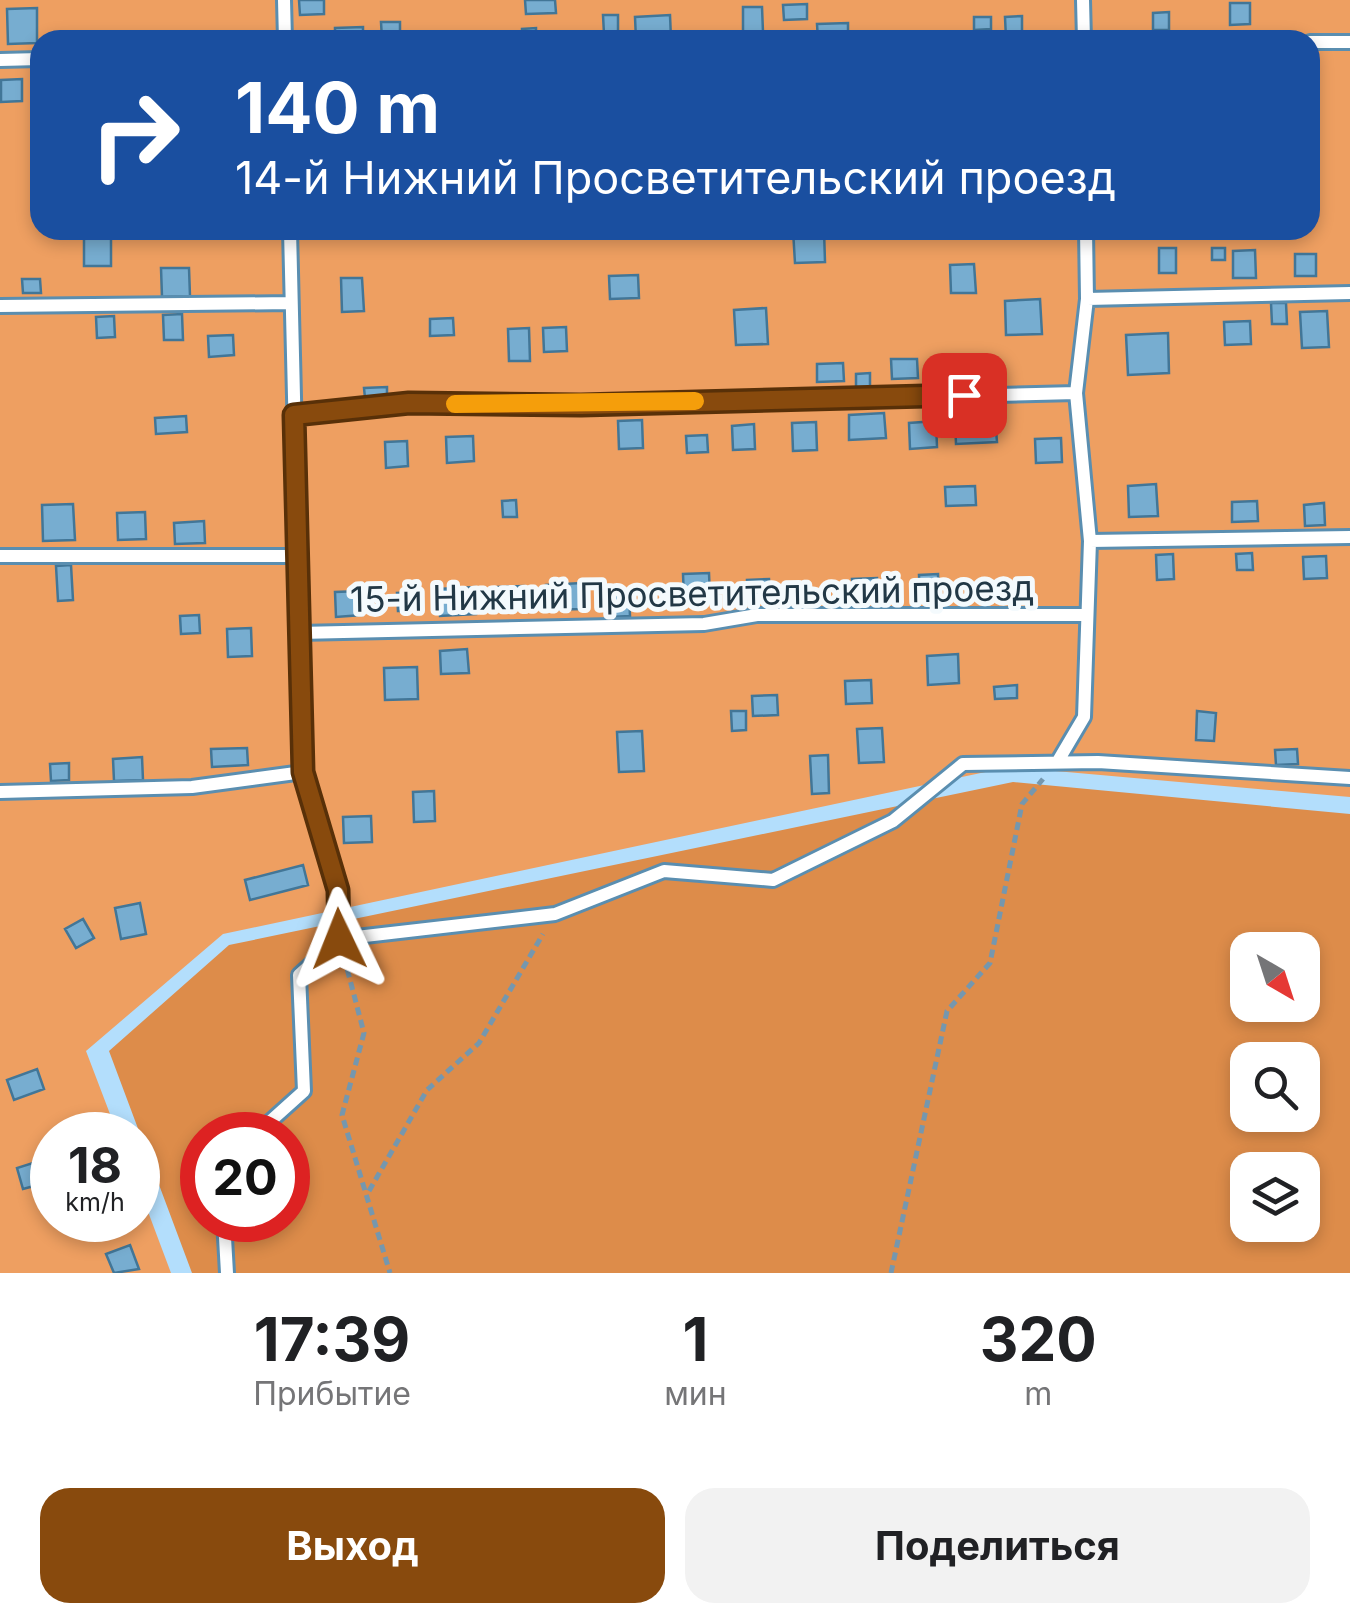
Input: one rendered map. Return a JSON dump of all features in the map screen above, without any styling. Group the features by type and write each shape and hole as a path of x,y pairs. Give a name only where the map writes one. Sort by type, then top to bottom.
{"lane":[{"path":"284,0 285,30"},
{"path":"1083,0 1084,30"},
{"path":"1320,42 1350,42"},
{"path":"0,60 30,59"},
{"path":"290,240 303,772 338,890 339,939"},
{"path":"1058,761 1084,717 1090,541 1076,394 1087,300 1086,240"},
{"path":"1087,300 1350,293"},
{"path":"0,306 292,303"},
{"path":"294,415 409,403 581,405 1076,394"},
{"path":"1090,541 1350,537"},
{"path":"0,556 297,556"},
{"name":"15-й Нижний Просветительский проезд","path":"300,633 704,624 757,616 1086,615"},
{"path":"280,1112 304,1090 299,975 339,939 554,914 664,872 773,880 893,820 963,764 1098,762 1350,778"},
{"path":"0,792 192,787 303,772"},
{"path":"225,1242 227,1273"}],"path":[{"path":"891,1273 946,1012 990,964 1022,804 1058,761"},
{"path":"368,1190 427,1090 479,1043 554,914"},
{"path":"339,939 364,1033 342,1115 368,1190 390,1273"}],"shaded area":[{"path":"0,0 1350,0 1350,797 1009,767 223,934 86,1051 109,1112 30,1112 30,1242 159,1242 171,1273 0,1273"},
{"path":"1013,782 1350,814 1350,1273 192,1273 180,1242 310,1242 310,1112 180,1112 180,1241 160,1187 160,1112 132,1112 109,1051 229,945"}],"building":[{"path":"299,0 324,0 324,14 300,15"},
{"path":"525,0 555,0 556,13 526,14"},
{"path":"1230,3 1250,3 1250,24 1230,25"},
{"path":"807,4 807,19 784,20 783,5"},
{"path":"743,7 762,7 763,30 743,30"},
{"path":"37,8 37,30 30,30 30,43 8,44 7,9"},
{"path":"1169,12 1169,30 1153,30 1153,13"},
{"path":"603,15 618,15 618,30 604,30"},
{"path":"670,15 671,30 636,30 635,17"},
{"path":"1022,16 1022,30 1006,30 1005,17"},
{"path":"974,17 991,17 991,29 974,30"},
{"path":"381,22 400,22 400,30 381,30"},
{"path":"848,23 848,30 817,30 817,24"},
{"path":"363,27 363,30 335,30"},
{"path":"22,79 22,101 1,102 1,80"},
{"path":"84,240 111,240 111,266 84,266"},
{"path":"794,240 824,240 825,262 795,263"},
{"path":"1159,248 1176,248 1176,273 1159,273"},
{"path":"1212,248 1225,248 1225,260 1212,260"},
{"path":"1255,250 1256,278 1233,278 1233,251"},
{"path":"1295,254 1316,254 1316,276 1295,276"},
{"path":"974,264 976,293 951,293 950,265"},
{"path":"161,268 189,268 190,296 162,297"},
{"path":"638,275 639,298 610,299 609,276"},
{"path":"341,278 362,278 364,311 342,312"},
{"path":"22,279 40,279 41,293 23,293"},
{"path":"1040,299 1042,334 1006,335 1005,301"},
{"path":"1271,303 1286,303 1287,324 1272,324"},
{"path":"766,308 768,344 736,345 734,310"},
{"path":"1327,311 1329,347 1302,348 1300,312"},
{"path":"182,314 183,340 164,340 163,315"},
{"path":"114,316 115,337 97,338 96,317"},
{"path":"453,318 454,335 430,336 430,319"},
{"path":"1250,321 1251,344 1225,345 1224,322"},
{"path":"566,327 567,351 544,352 543,328"},
{"path":"529,328 530,361 509,361 508,329"},
{"path":"1168,333 1169,373 1128,375 1126,335"},
{"path":"233,335 234,355 209,357 208,336"},
{"path":"891,359 917,359 918,378 892,379"},
{"path":"843,363 844,381 817,382 817,364"},
{"path":"870,373 870,389 856,389 856,374"},
{"path":"387,387 387,397 365,398 364,388"},
{"path":"884,413 886,438 849,440 849,415"},
{"path":"186,416 187,432 156,434 155,418"},
{"path":"995,417 997,442 956,444 955,419"},
{"path":"642,420 643,448 619,449 618,421"},
{"path":"936,421 937,447 910,449 909,423"},
{"path":"816,422 817,450 793,451 792,423"},
{"path":"754,424 755,449 733,450 732,426"},
{"path":"707,435 708,452 687,453 686,436"},
{"path":"473,436 474,461 447,463 446,437"},
{"path":"1061,438 1062,462 1036,463 1035,439"},
{"path":"407,441 408,466 386,468 385,442"},
{"path":"1156,484 1158,516 1129,517 1128,486"},
{"path":"975,486 976,505 946,506 945,487"},
{"path":"516,500 517,517 503,517 502,501"},
{"path":"1257,501 1258,521 1232,522 1232,502"},
{"path":"1324,503 1325,525 1305,526 1304,505"},
{"path":"73,504 75,540 43,541 42,505"},
{"path":"145,512 146,539 118,540 117,513"},
{"path":"204,521 205,543 175,544 174,523"},
{"path":"1252,553 1253,570 1237,570 1236,554"},
{"path":"1173,554 1174,579 1157,580 1156,555"},
{"path":"1326,556 1327,578 1304,579 1303,557"},
{"path":"71,565 73,600 58,601 56,566"},
{"path":"709,573 710,598 684,599 683,574"},
{"path":"938,574 939,600 920,601 919,575"},
{"path":"877,578 878,600 854,601 852,579"},
{"path":"769,579 770,600 748,601 747,580"},
{"path":"581,583 582,609 547,610 546,585"},
{"path":"524,586 525,606 499,607 498,587"},
{"path":"475,587 476,614 440,616 438,589"},
{"path":"361,591 362,615 336,617 335,592"},
{"path":"416,592 417,611 398,611 397,593"},
{"path":"629,593 630,616 609,617 608,594"},
{"path":"199,615 200,633 181,634 180,616"},
{"path":"251,628 252,656 228,657 227,629"},
{"path":"467,649 469,673 441,674 440,651"},
{"path":"958,654 959,683 928,685 927,656"},
{"path":"417,667 418,699 385,700 384,668"},
{"path":"871,680 872,703 846,704 845,681"},
{"path":"1017,685 1017,698 995,699 994,687"},
{"path":"777,695 778,715 753,716 752,696"},
{"path":"731,711 746,711 746,730 732,731"},
{"path":"1197,711 1216,713 1214,741 1196,740"},
{"path":"882,728 884,762 859,763 857,729"},
{"path":"642,731 644,771 619,772 617,732"},
{"path":"247,748 248,765 212,767 211,749"},
{"path":"1297,749 1298,764 1276,765 1275,750"},
{"path":"828,755 829,793 812,794 810,756"},
{"path":"142,757 143,780 114,781 113,759"},
{"path":"69,763 69,780 51,781 50,764"},
{"path":"434,791 435,821 414,822 413,792"},
{"path":"371,816 372,842 344,843 343,817"},
{"path":"303,865 308,885 250,900 245,880"},
{"path":"140,903 146,934 121,939 115,908"},
{"path":"83,919 94,938 76,948 65,929"},
{"path":"37,1069 44,1089 14,1100 7,1080"},
{"path":"30,1164 30,1187 23,1189 17,1168"},
{"path":"130,1245 139,1269 114,1273 106,1254"}],"slow traffic":[{"path":"455,404 695,401"}],"route":[{"path":"339,939 338,890 303,772 294,415 409,403 581,405 964,395"}]}
